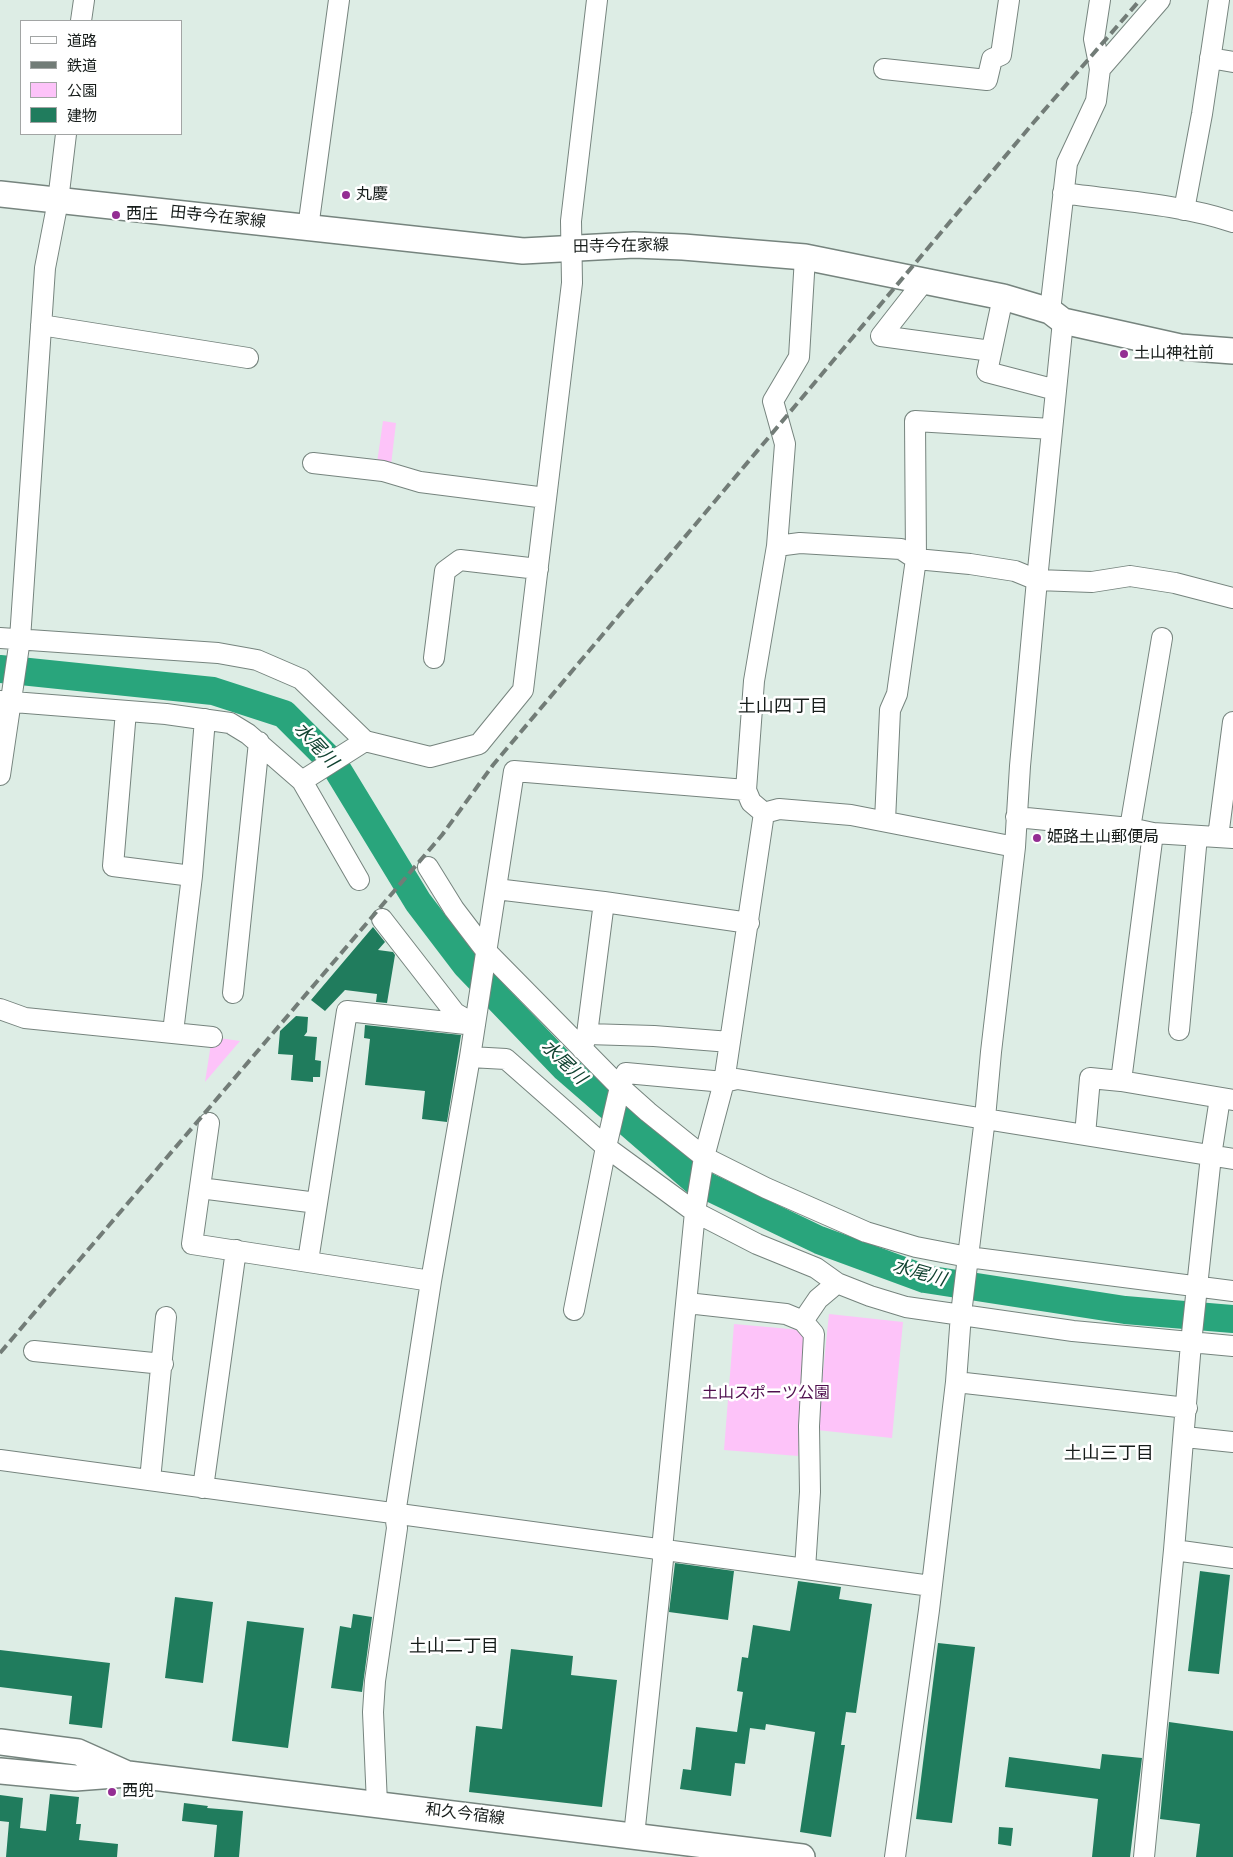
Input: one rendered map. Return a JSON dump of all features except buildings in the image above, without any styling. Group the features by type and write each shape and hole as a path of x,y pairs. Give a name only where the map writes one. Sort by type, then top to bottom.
{"main road":[{"name":"田寺今在家線","path":"0,194 523,251 634,245 805,257 1003,297 1057,316 1180,347 1233,351"},
{"name":"和久今宿線","path":"0,1742 78,1752 128,1774"},
{"name":"和久今宿線","path":"0,1771 75,1778 128,1774 802,1857"}],"street":[{"path":"81,20 84,0"},
{"path":"308,228 339,0"},
{"path":"10,639 208,652 257,660 301,679 365,741 430,757 479,744 523,690 572,283 571,221 597,0"},
{"path":"884,69 987,80 992,59 1001,55 1009,0"},
{"path":"895,1857 956,1382 961,1314 1015,847 1037,580 1056,390 1057,316 1063,193 1067,163 1096,101 1100,69 1094,39 1100,0"},
{"path":"1100,69 1160,0"},
{"path":"1184,210 1202,114 1219,0"},
{"path":"1210,58 1233,62"},
{"path":"0,775 10,639 45,268 58,201 66,135"},
{"path":"1063,193 1184,210 1212,215 1233,222"},
{"path":"764,813 751,802 746,790 754,681 777,546 785,444 773,401 799,357 805,257"},
{"path":"924,281 881,336 991,351"},
{"path":"1003,297 987,372 1056,390"},
{"path":"41,325 248,358"},
{"path":"885,821 890,710 897,694 916,559 914,421 1052,429"},
{"path":"313,463 383,471 420,482 546,498"},
{"path":"777,546 800,543 901,549 916,559 970,564 1015,571 1037,580 1092,582 1130,576 1175,583 1233,598"},
{"path":"434,658 445,571 460,560 538,569"},
{"path":"1130,828 1162,638"},
{"path":"5,702 166,714 230,723 259,742 302,782 359,880"},
{"path":"126,711 113,866 192,876"},
{"path":"173,1032 192,876 205,719"},
{"path":"1016,817 1130,828 1152,833 1226,838 1233,722"},
{"path":"302,782 365,741"},
{"path":"233,993 259,742"},
{"path":"377,1804 373,1712 397,1528 395,1514 431,1281 470,1057 514,771 746,790"},
{"path":"764,813 779,809 851,815 1015,847"},
{"path":"634,1836 664,1560 662,1550 695,1212 704,1157 724,1082 764,813"},
{"path":"1121,1081 1152,833"},
{"path":"1179,1030 1197,836"},
{"path":"428,867 454,909 486,951 585,1041 620,1087 704,1157 766,1188 866,1232 916,1247 968,1257 1233,1290"},
{"path":"496,889 604,902 748,923"},
{"path":"585,1041 604,902"},
{"path":"382,919 455,1013 475,1025"},
{"path":"0,1010 25,1018 212,1037"},
{"path":"308,1261 347,1011 475,1025"},
{"path":"585,1041 654,1036 730,1042"},
{"path":"470,1057 506,1059 606,1147 695,1212 757,1244 816,1268 837,1284 906,1307 1073,1331 1233,1346"},
{"path":"574,1310 606,1147 620,1087 626,1073 724,1082 738,1079 1233,1159"},
{"path":"1085,1135 1090,1078 1121,1081 1227,1099 1211,1156 1144,1857"},
{"path":"209,1124 192,1244 431,1281"},
{"path":"200,1188 317,1203"},
{"path":"203,1488 236,1250"},
{"path":"804,1320 818,1299 837,1284"},
{"path":"687,1303 786,1314 804,1320 814,1334 809,1426 810,1492 805,1569"},
{"path":"150,1480 163,1364 166,1317"},
{"path":"34,1351 163,1364"},
{"path":"956,1382 1187,1408"},
{"path":"1185,1437 1233,1442"},
{"path":"0,1460 931,1586"},
{"path":"1174,1550 1233,1558"}],"green space":[{"path":"383,421 396,423 391,465 377,463"},
{"path":"212,1037 240,1041 205,1082"},
{"path":"829,1314 903,1322 892,1438 817,1430"},
{"name":"土山スポーツ公園","path":"734,1324 801,1330 807,1338 798,1456 724,1450"}],"waterway":[{"name":"水尾川","path":"0,669 213,691 284,714 334,764 418,902 466,965 565,1068 694,1180 819,1240 925,1279 1125,1310 1233,1319"}],"railway":[{"path":"0,1353 442,835 493,765 1034,122 1140,0"}],"place":[{"name":"丸慶","path":"346,195"},
{"name":"西庄","path":"116,215"},
{"name":"土山神社前","path":"1124,354"},
{"name":"姫路土山郵便局","path":"1037,838"},
{"name":"西兜","path":"112,1792"}],"district":[{"name":"土山四丁目","path":"783,708"},
{"name":"土山三丁目","path":"1109,1455"},
{"name":"土山二丁目","path":"454,1648"}]}
